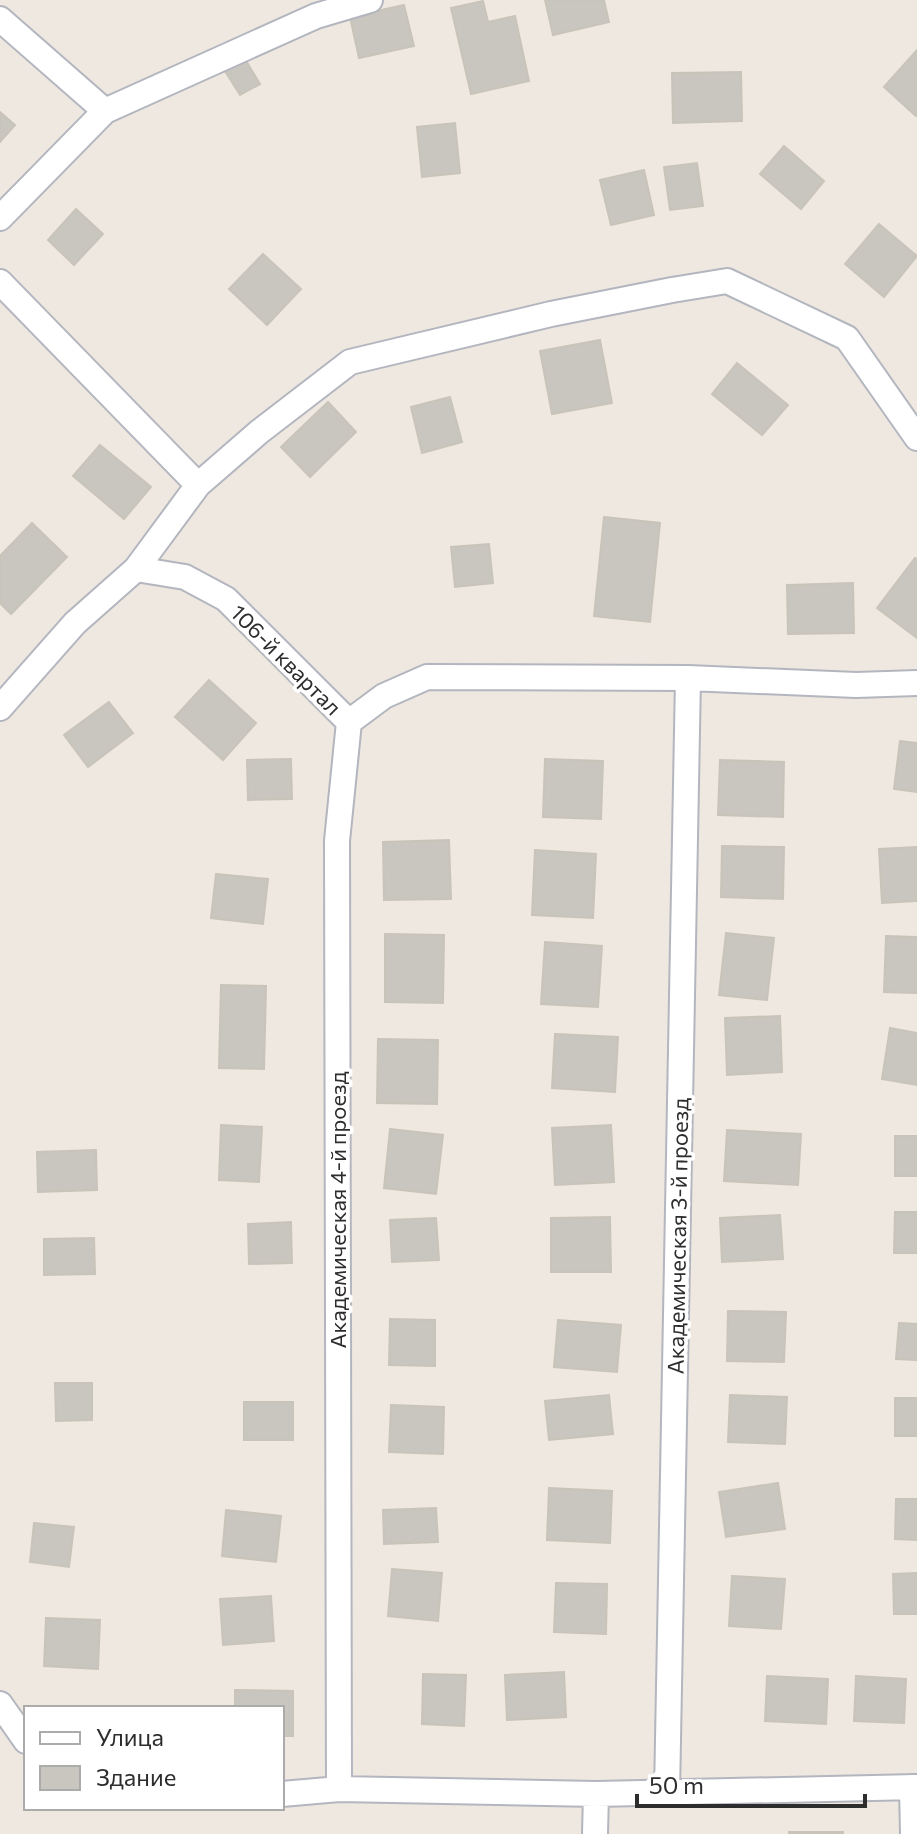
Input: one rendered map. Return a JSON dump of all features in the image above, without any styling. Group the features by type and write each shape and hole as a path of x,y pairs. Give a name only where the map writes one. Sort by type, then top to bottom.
{"street":[{"path":"0,218 105,111 316,16 370,0"},
{"path":"0,19 105,111"},
{"path":"0,708 75,623 136,569 198,485 259,432 350,362 551,314 727,281 847,338 917,438"},
{"path":"0,282 198,485"},
{"name":"106-й квартал","path":"136,569 185,577 226,599 349,722"},
{"path":"349,722 384,696 427,677 688,678 856,685 917,683"},
{"name":"Академическая 3-й проезд","path":"667,1793 688,678"},
{"name":"Академическая 4-й проезд","path":"339,1789 337,841 349,722"},
{"path":"0,1704 24,1738"},
{"path":"284,1794 339,1789 596,1794 914,1787 913,1834"},
{"path":"595,1834 596,1794"}],"building":[{"path":"545,0 604,0 609,22 553,35"},
{"path":"483,1 488,22 515,16 529,81 471,94 451,8"},
{"path":"404,5 414,46 359,58 350,17"},
{"path":"917,50 917,115 916,116 884,87"},
{"path":"245,59 260,84 240,95 225,71"},
{"path":"741,72 742,121 673,123 672,73"},
{"path":"0,112 15,125 0,142"},
{"path":"455,123 460,173 422,177 417,127"},
{"path":"784,146 824,181 801,209 760,174"},
{"path":"697,163 703,206 670,210 664,167"},
{"path":"644,170 654,215 611,225 600,180"},
{"path":"76,209 103,234 74,265 48,240"},
{"path":"879,224 917,256 884,297 845,264"},
{"path":"263,254 301,289 267,325 229,289"},
{"path":"600,340 612,403 552,414 540,351"},
{"path":"737,363 788,405 762,435 712,394"},
{"path":"450,397 462,442 422,453 411,407"},
{"path":"328,402 356,432 310,477 281,447"},
{"path":"100,445 151,487 124,519 73,476"},
{"path":"604,517 660,523 650,622 594,616"},
{"path":"32,523 67,557 11,614 0,603 0,556"},
{"path":"489,544 493,583 455,587 451,547"},
{"path":"917,559 917,638 877,608"},
{"path":"853,583 854,633 788,634 787,585"},
{"path":"209,680 256,723 223,760 175,717"},
{"path":"109,702 133,733 88,767 64,735"},
{"path":"900,741 917,743 917,792 894,789"},
{"path":"291,759 292,799 248,800 247,760"},
{"path":"545,759 603,761 601,819 543,817"},
{"path":"720,760 784,762 783,817 718,815"},
{"path":"449,840 451,899 384,900 383,842"},
{"path":"722,846 784,847 783,899 721,897"},
{"path":"917,847 917,901 882,903 879,849"},
{"path":"535,850 596,854 593,918 532,915"},
{"path":"216,874 268,879 263,924 211,918"},
{"path":"726,933 774,938 767,1000 719,995"},
{"path":"385,934 444,935 443,1003 385,1002"},
{"path":"886,936 917,937 917,993 884,992"},
{"path":"545,942 602,946 598,1007 541,1004"},
{"path":"221,985 266,986 264,1069 219,1068"},
{"path":"780,1016 782,1072 727,1075 725,1018"},
{"path":"890,1028 917,1033 917,1085 882,1079"},
{"path":"555,1034 618,1037 615,1092 552,1088"},
{"path":"378,1039 438,1040 437,1104 377,1103"},
{"path":"221,1125 262,1127 259,1182 219,1180"},
{"path":"611,1125 614,1182 555,1185 552,1128"},
{"path":"390,1129 443,1135 436,1194 384,1188"},
{"path":"727,1130 801,1134 798,1185 724,1181"},
{"path":"895,1136 917,1136 917,1176 895,1176"},
{"path":"96,1150 97,1190 38,1192 37,1152"},
{"path":"895,1212 917,1212 917,1253 894,1253"},
{"path":"780,1215 783,1259 722,1262 720,1218"},
{"path":"610,1217 611,1272 551,1272 551,1218"},
{"path":"436,1218 439,1260 392,1262 390,1220"},
{"path":"291,1222 292,1263 249,1264 248,1224"},
{"path":"94,1238 95,1274 44,1275 44,1239"},
{"path":"728,1311 786,1312 784,1362 727,1361"},
{"path":"390,1319 435,1320 435,1366 389,1365"},
{"path":"558,1320 621,1325 617,1372 554,1367"},
{"path":"899,1323 917,1324 917,1360 896,1359"},
{"path":"55,1383 92,1383 92,1420 56,1421"},
{"path":"609,1395 613,1434 549,1440 545,1401"},
{"path":"730,1395 787,1397 785,1444 728,1442"},
{"path":"895,1398 917,1398 917,1436 895,1436"},
{"path":"244,1402 293,1402 293,1440 244,1440"},
{"path":"391,1405 444,1407 443,1454 389,1452"},
{"path":"778,1483 785,1529 726,1537 719,1492"},
{"path":"549,1488 612,1491 610,1543 547,1540"},
{"path":"896,1499 917,1499 917,1540 895,1539"},
{"path":"436,1508 438,1542 384,1544 383,1510"},
{"path":"226,1510 281,1516 276,1562 222,1556"},
{"path":"34,1523 74,1527 69,1567 30,1562"},
{"path":"392,1569 442,1573 438,1621 388,1616"},
{"path":"917,1573 917,1614 894,1614 893,1574"},
{"path":"732,1576 785,1579 781,1629 729,1626"},
{"path":"556,1583 607,1584 606,1634 554,1632"},
{"path":"271,1596 274,1641 223,1645 220,1599"},
{"path":"46,1618 100,1620 98,1669 44,1666"},
{"path":"564,1672 566,1717 507,1720 505,1675"},
{"path":"423,1674 466,1675 464,1726 422,1724"},
{"path":"767,1676 828,1679 826,1724 765,1721"},
{"path":"856,1676 906,1679 904,1723 854,1721"},
{"path":"235,1690 293,1691 293,1736 284,1736 284,1706 235,1706"},
{"path":"843,1832 843,1834 789,1834"}]}
